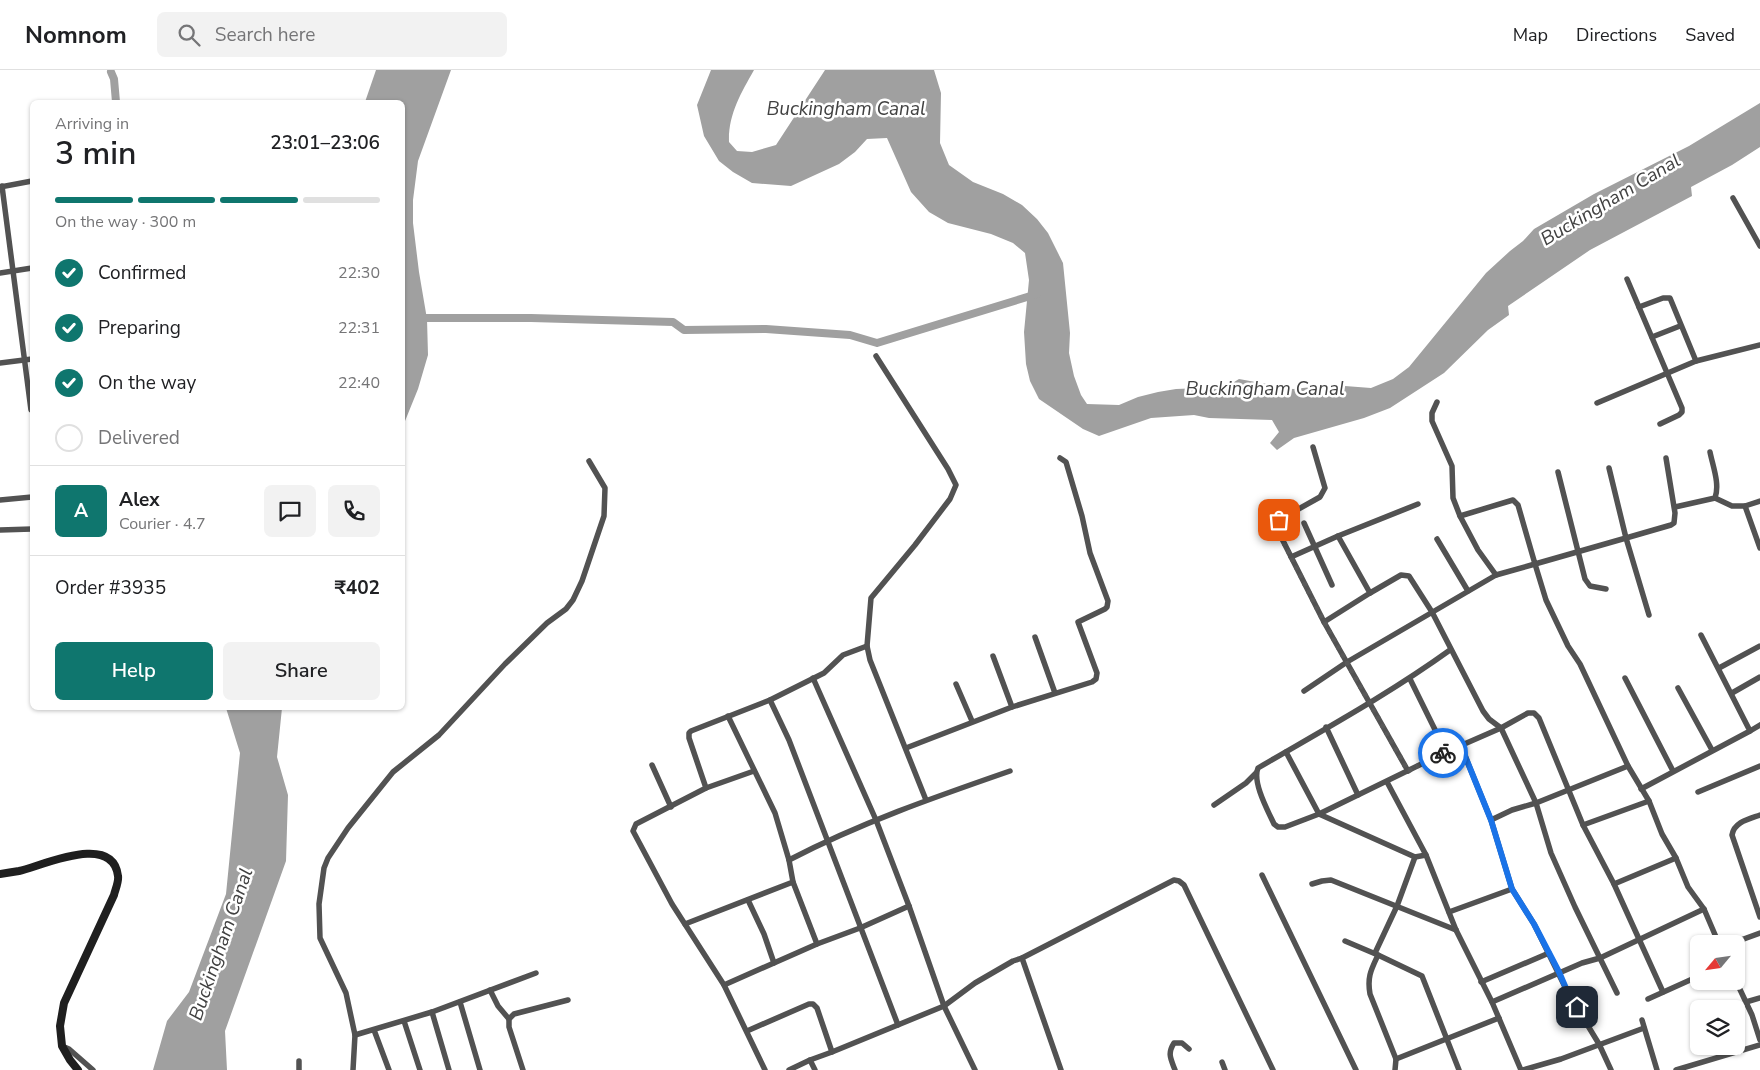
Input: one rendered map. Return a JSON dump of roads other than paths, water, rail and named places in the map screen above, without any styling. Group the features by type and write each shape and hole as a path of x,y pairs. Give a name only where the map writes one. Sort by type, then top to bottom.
{"street":[{"path":"30,181 1,187 14,272 30,403"},
{"path":"1733,198 1757,235 1760,246"},
{"path":"0,273 30,268"},
{"path":"1627,279 1682,412 1660,424"},
{"path":"1639,307 1663,298 1670,298 1696,361"},
{"path":"1652,337 1680,326"},
{"path":"1597,403 1696,361 1760,345"},
{"path":"876,356 948,469 956,485 944,507 870,598 867,646 870,660 926,800"},
{"path":"0,363 30,360"},
{"path":"1437,402 1432,413 1432,421 1452,466 1453,498 1478,550 1496,575"},
{"path":"1313,447 1325,488 1323,493 1320,497 1276,523 1276,527 1324,622 1408,771"},
{"path":"1710,452 1718,492 1715,498"},
{"path":"906,748 972,721 1092,682 1096,679 1097,673 1078,622 1105,609 1108,604 1090,553 1082,516 1066,462 1060,458"},
{"path":"1304,691 1347,662 1496,575 1672,525 1676,519 1666,458"},
{"path":"353,1070 355,1035 346,993 320,938 319,904 324,868 328,858 348,828 393,772 440,735 505,664 547,624 566,609 573,600 582,581 604,516 606,488 589,461"},
{"path":"1608,468 1649,616"},
{"path":"1558,472 1587,584 1606,589"},
{"path":"0,500 30,497"},
{"path":"1675,508 1715,498 1732,506 1745,506 1760,501"},
{"path":"1460,516 1513,500 1518,505 1546,600 1568,646 1580,664 1628,766 1649,802 1662,834 1676,858 1688,887 1704,909 1715,935"},
{"path":"1291,557 1418,504"},
{"path":"1745,506 1760,548"},
{"path":"1304,523 1332,585"},
{"path":"0,530 30,529"},
{"path":"1338,536 1370,593"},
{"path":"1437,539 1468,591"},
{"path":"1324,622 1401,575 1409,576 1432,612 1483,711 1489,719 1501,728 1536,803 1551,853 1617,993"},
{"path":"1701,635 1750,731"},
{"path":"1035,637 1055,693"},
{"path":"706,788 689,738 691,730 770,700 824,673 843,655 867,646"},
{"path":"1719,668 1760,646"},
{"path":"1214,805 1246,783 1256,773 1258,768 1410,679 1450,650"},
{"path":"993,656 1012,707"},
{"path":"1732,693 1760,677"},
{"path":"813,678 876,820 944,1006 975,1070"},
{"path":"1625,678 1673,770"},
{"path":"1410,679 1446,752"},
{"path":"956,684 972,721"},
{"path":"1678,688 1712,750"},
{"path":"770,700 789,740 898,1025"},
{"path":"1256,773 1263,802 1274,824 1278,827 1285,827 1387,782 1446,752 1501,728 1528,713 1534,713 1539,718 1583,825 1614,884 1662,992"},
{"path":"728,716 775,813 789,860 793,882 817,944"},
{"path":"1641,789 1673,770 1760,725"},
{"path":"1326,727 1358,795"},
{"path":"1461,746 1491,820 1512,889 1549,953 1568,993 1599,1044 1610,1070"},
{"path":"1286,752 1318,814 1415,857 1426,855"},
{"path":"652,765 671,807"},
{"path":"1491,820 1512,810 1536,803 1628,766"},
{"path":"1698,792 1760,766"},
{"path":"754,771 706,788 636,824 633,831 685,924 724,985 765,1070"},
{"path":"789,860 828,840 876,820 926,800 1010,771"},
{"path":"1387,782 1426,855 1456,930 1492,1002 1522,1070 1561,1059 1644,1028"},
{"path":"1583,825 1649,802"},
{"path":"1760,815 1736,825 1732,835 1760,917"},
{"path":"0,874 20,871 48,861 82,853 104,857 113,864 118,877 114,896 64,1002 60,1026 62,1046 78,1070"},
{"path":"1395,1070 1396,1060 1370,994 1368,975 1415,857"},
{"path":"1614,884 1676,858"},
{"path":"1262,875 1356,1070"},
{"path":"789,1070 944,1006 975,982 1174,880 1184,885 1273,1070"},
{"path":"1312,884 1331,880 1456,930"},
{"path":"685,924 793,882"},
{"path":"1449,912 1512,889"},
{"path":"748,900 764,934 774,963"},
{"path":"724,985 909,906"},
{"path":"1492,1002 1559,972 1600,958 1704,909"},
{"path":"1745,938 1760,933"},
{"path":"1345,941 1422,976 1459,1070"},
{"path":"1481,982 1549,953"},
{"path":"1022,958 1062,1070"},
{"path":"355,1035 432,1012 536,973"},
{"path":"1648,999 1690,980"},
{"path":"490,990 498,1006 509,1019 509,1027 523,1070"},
{"path":"1740,990 1760,1040"},
{"path":"1746,1002 1760,998"},
{"path":"509,1019 514,1014 568,1000"},
{"path":"460,1002 480,1070"},
{"path":"747,1031 809,1004 813,1004 817,1008 832,1052"},
{"path":"432,1012 449,1070"},
{"path":"1396,1060 1499,1018"},
{"path":"1642,1020 1657,1070"},
{"path":"404,1021 420,1070"},
{"path":"374,1030 389,1070"},
{"path":"1175,1070 1170,1057 1170,1050 1174,1043 1182,1043 1189,1048"},
{"path":"1676,1070 1760,1045"},
{"path":"62,1046 69,1049 93,1070"},
{"path":"810,1060 815,1070"},
{"path":"299,1061 299,1070"},
{"path":"1222,1062 1225,1070"}],"water":[{"path":"376,70 451,70 418,161 413,200 413,223 427,319 428,355 418,389 405,421 405,100 366,100"},
{"name":"Buckingham Canal","path":"711,70 754,70 733,113 729,132 729,142 737,151 752,152 776,145 825,70 934,70 941,93 940,143 949,165 973,182 1003,194 1022,205 1048,233 1063,263 1070,333 1069,353 1074,376 1081,395 1087,404 1119,405 1138,397 1158,392 1176,389 1226,387 1239,379 1293,389 1332,385 1371,388 1393,379 1409,367 1486,273 1534,229 1594,194 1689,146 1760,103 1760,147 1732,165 1691,187 1692,196 1590,250 1508,306 1509,315 1488,330 1444,373 1390,408 1364,418 1294,438 1277,450 1270,443 1279,432 1272,420 1209,418 1194,415 1151,418 1099,436 1083,429 1039,399 1030,381 1026,364 1024,332 1029,280 1025,253 1013,243 991,234 948,223 929,212 911,192 887,138 867,139 855,152 839,164 791,186 752,183 733,172 719,161 704,136 697,105"},
{"name":"Buckingham Canal","path":"227,710 282,710 277,757 288,795 286,861 225,1031 227,1070 153,1070 167,1021 189,992 226,894 240,753"}],"waterway":[{"path":"111,72 114,79 116,100"},
{"path":"405,318 531,318 673,322 684,330 766,329 850,335 877,343 1037,294"}]}
